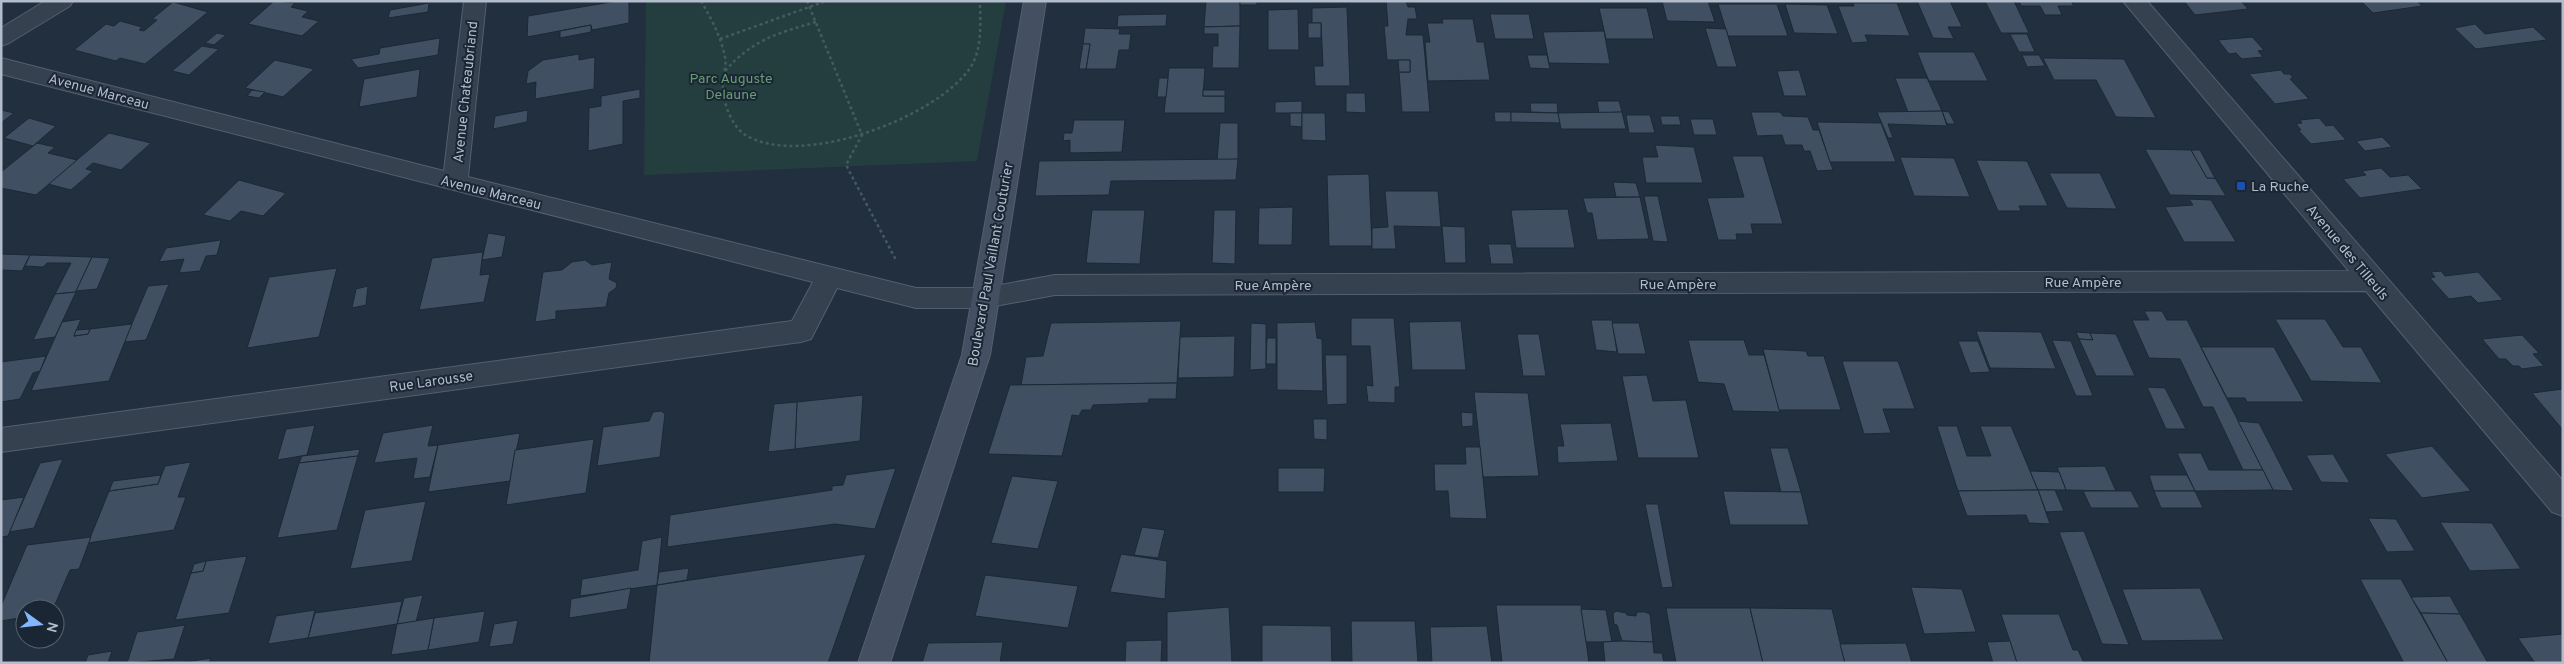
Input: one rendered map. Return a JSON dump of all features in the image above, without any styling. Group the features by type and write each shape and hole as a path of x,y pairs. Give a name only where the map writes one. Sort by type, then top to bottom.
{"street":[{"path":"1,38 62,1"},
{"name":"Avenue Chateaubriand","path":"455,183 475,1"},
{"name":"Boulevard Paul Vaillant Couturier","path":"874,663 976,355 1035,1"},
{"name":"Avenue des Tilleuls","path":"2134,1 2563,504"},
{"name":"Avenue Marceau","path":"1,66 455,183 916,298 984,298"},
{"name":"Rue Larousse","path":"1,440 801,331 829,277"},
{"name":"Rue Ampère","path":"984,298 1055,285 2373,281"}],"path":[{"path":"701,1 720,39 726,59 723,86 731,120 745,136 771,145 805,146 862,135 917,111 945,93 970,68 981,41 980,1"},
{"path":"807,1 862,135"},
{"path":"720,39 826,1"},
{"path":"725,72 737,56 753,42 816,22"},
{"path":"862,135 846,165 916,298"}],"green space":[{"name":"Parc Auguste Delaune","path":"646,1 1006,1 977,161 644,175"}],"building":[{"path":"274,1 295,3 291,7 308,11 302,17 319,21 302,36 248,24"},
{"path":"617,1 629,1 629,23 592,30 591,25 527,37 528,16"},
{"path":"1206,1 1240,1 1240,26 1204,27"},
{"path":"1240,1 1257,1 1257,5 1240,5"},
{"path":"1386,1 1406,1 1408,7 1415,7 1417,19 1408,19 1406,35 1423,35 1430,112 1402,112 1399,72 1410,72 1410,60 1387,60 1384,26 1388,26"},
{"path":"1662,1 1708,1 1715,22 1667,21"},
{"path":"1917,1 1950,1 1962,27 1948,27 1954,39 1933,38"},
{"path":"1985,1 2014,1 2029,33 2001,33"},
{"path":"2019,1 2071,1 2074,6 2058,6 2062,15 2045,15 2040,6 2021,6"},
{"path":"2184,1 2241,1 2248,9 2195,15"},
{"path":"2361,1 2417,1 2422,6 2373,13"},
{"path":"173,2 208,12 145,64 120,58 116,61 74,50 106,24 114,26 120,21 142,27 139,30 144,31 157,20 152,19"},
{"path":"429,3 428,12 388,18 390,10"},
{"path":"1853,3 1897,3 1910,36 1865,35 1868,42 1852,43 1838,6 1854,6"},
{"path":"1718,4 1777,4 1788,36 1728,36"},
{"path":"1785,4 1827,5 1838,34 1794,33"},
{"path":"1347,7 1350,86 1315,86 1314,66 1323,66 1321,23 1312,23 1312,8"},
{"path":"1599,8 1647,8 1654,39 1606,39"},
{"path":"1298,9 1299,50 1268,50 1268,10"},
{"path":"1167,14 1166,26 1117,27 1118,15"},
{"path":"1490,14 1529,14 1534,39 1495,39"},
{"path":"1442,19 1473,19 1477,42 1484,42 1490,80 1428,81 1425,42 1430,42 1427,23 1443,23"},
{"path":"1308,23 1321,23 1321,38 1308,38"},
{"path":"2475,24 2485,34 2533,27 2547,40 2476,49 2454,28"},
{"path":"591,25 591,32 560,38 560,31"},
{"path":"1240,26 1239,68 1212,68 1213,46 1218,46 1218,34 1204,34 1204,27"},
{"path":"1085,28 1120,29 1119,34 1131,34 1129,50 1119,50 1116,69 1086,69 1090,44 1083,44"},
{"path":"1705,28 1726,29 1737,67 1717,67"},
{"path":"1604,31 1610,64 1549,63 1543,32"},
{"path":"217,33 226,35 214,45 205,43"},
{"path":"2010,34 2027,34 2035,52 2019,52"},
{"path":"2252,37 2264,50 2258,51 2263,57 2242,59 2236,53 2229,54 2218,40"},
{"path":"440,38 438,55 358,68 351,59 379,54 380,48"},
{"path":"1083,44 1090,44 1086,69 1079,69"},
{"path":"202,46 219,49 189,75 172,71"},
{"path":"1917,52 1974,52 1988,81 1929,81"},
{"path":"579,54 579,60 595,57 594,89 535,99 536,82 526,84 528,71 543,60"},
{"path":"1527,55 1547,55 1550,69 1530,68"},
{"path":"2022,55 2039,55 2045,66 2027,67"},
{"path":"2043,58 2124,59 2156,118 2116,117 2096,80 2054,80"},
{"path":"275,60 314,69 283,97 245,88"},
{"path":"1398,60 1410,60 1410,72 1399,72"},
{"path":"1169,68 1205,68 1203,96 1225,96 1225,113 1164,113"},
{"path":"420,69 417,97 359,107 364,79"},
{"path":"1799,70 1807,96 1784,96 1777,71"},
{"path":"2281,70 2284,74 2290,74 2293,78 2290,79 2309,99 2275,104 2249,74"},
{"path":"1159,78 1168,78 1166,97 1157,97"},
{"path":"1895,78 1927,78 1942,111 1908,112"},
{"path":"640,89 640,98 623,101 623,144 588,151 589,108 601,106 601,96"},
{"path":"252,90 265,92 259,98 247,96"},
{"path":"1203,90 1225,90 1225,96 1203,96"},
{"path":"1346,93 1365,93 1366,113 1346,112"},
{"path":"1302,101 1302,113 1275,113 1275,102"},
{"path":"1597,101 1619,101 1622,112 1599,113"},
{"path":"1530,103 1557,103 1558,113 1531,112"},
{"path":"1,110 14,113 1,123"},
{"path":"528,110 527,122 493,129 495,116"},
{"path":"1942,111 1949,112 1955,124 1947,124"},
{"path":"1942,111 1947,126 1888,124 1893,138 1888,138 1877,112"},
{"path":"1494,112 1511,112 1511,122 1495,122"},
{"path":"1511,112 1558,113 1561,123 1511,122"},
{"path":"1622,112 1626,129 1561,129 1558,113"},
{"path":"1751,112 1780,112 1783,116 1808,117 1813,130 1819,130 1833,170 1817,171 1810,151 1804,151 1802,145 1785,145 1782,135 1757,136"},
{"path":"1290,113 1302,113 1302,127 1290,126"},
{"path":"1302,113 1325,113 1326,141 1302,140"},
{"path":"1626,115 1650,115 1655,133 1629,133"},
{"path":"1660,116 1679,116 1681,125 1662,125"},
{"path":"29,118 56,126 33,146 4,138"},
{"path":"2319,118 2326,126 2333,125 2346,140 2311,144 2298,130 2301,130 2296,124 2302,123 2300,120"},
{"path":"1690,119 1713,119 1717,135 1694,135"},
{"path":"1074,120 1125,120 1122,152 1070,153 1070,140 1063,141 1064,133 1072,133"},
{"path":"1817,122 1881,123 1896,162 1830,162"},
{"path":"1220,123 1238,123 1238,159 1217,161"},
{"path":"109,133 151,143 121,170 93,163 86,169 93,171 71,190 48,184"},
{"path":"2382,137 2392,147 2365,151 2356,141"},
{"path":"37,143 55,147 48,153 77,160 36,195 1,188 1,172"},
{"path":"1655,145 1694,147 1703,183 1646,183 1642,157 1658,157"},
{"path":"2145,149 2191,150 2207,178 2215,178 2226,196 2170,195"},
{"path":"2191,150 2200,150 2215,178 2207,178"},
{"path":"1732,156 1763,156 1783,224 1751,224 1753,234 1736,234 1737,240 1718,240 1707,198 1744,197"},
{"path":"1900,157 1954,158 1970,197 1914,196"},
{"path":"1238,159 1236,180 1111,181 1109,195 1035,196 1039,161"},
{"path":"1976,160 2027,161 2048,206 2019,206 2021,211 1998,211"},
{"path":"2381,168 2390,177 2408,175 2422,189 2360,198 2343,179 2366,175 2362,171"},
{"path":"2049,173 2100,173 2117,209 2067,208"},
{"path":"1369,174 1372,246 1329,246 1327,175"},
{"path":"239,180 286,193 263,216 241,211 230,221 203,215"},
{"path":"1613,182 1636,183 1640,197 1616,197"},
{"path":"1385,191 1438,191 1441,227 1394,226 1396,249 1372,249 1372,228 1388,227"},
{"path":"1644,196 1658,196 1668,242 1653,241"},
{"path":"1640,197 1649,239 1597,240 1592,213 1587,213 1583,198"},
{"path":"2189,199 2211,200 2236,242 2184,242 2165,207 2193,205"},
{"path":"1293,207 1292,245 1258,245 1259,208"},
{"path":"1568,209 1575,248 1516,248 1511,210"},
{"path":"1092,210 1145,210 1140,264 1086,263"},
{"path":"1214,210 1236,210 1235,264 1212,263"},
{"path":"1442,226 1465,227 1466,263 1445,263"},
{"path":"488,233 506,236 502,257 482,260"},
{"path":"221,240 217,255 206,256 200,271 179,273 184,259 159,262 166,248"},
{"path":"1488,244 1511,244 1514,264 1491,264"},
{"path":"483,252 480,275 490,274 484,302 419,310 432,258"},
{"path":"1,254 30,255 22,271 1,270"},
{"path":"30,255 92,257 76,292 55,294 71,263 47,263 43,267 25,266"},
{"path":"92,257 110,258 97,289 76,291"},
{"path":"585,260 592,265 612,262 609,279 617,283 616,288 609,293 606,307 556,311 556,319 535,322 543,272 562,270 572,262"},
{"path":"337,268 319,337 247,348 269,277"},
{"path":"2441,271 2445,276 2478,272 2503,300 2478,303 2471,296 2449,299 2430,278 2435,277 2431,272"},
{"path":"169,284 146,340 124,342 148,286"},
{"path":"368,286 366,305 352,308 356,289"},
{"path":"76,292 55,337 33,340 55,294"},
{"path":"2144,311 2162,311 2167,320 2187,320 2263,470 2243,470 2213,407 2203,407 2180,359 2149,358 2132,320 2149,320"},
{"path":"1351,318 1394,318 1400,387 1395,387 1395,403 1368,402 1366,385 1373,386 1370,346 1351,346"},
{"path":"81,319 74,336 88,334 90,329 132,324 109,381 31,391 62,322"},
{"path":"2275,319 2325,319 2343,347 2361,347 2382,383 2311,381"},
{"path":"1591,320 1612,320 1617,352 1596,350"},
{"path":"1181,321 1177,383 1021,385 1026,357 1043,356 1051,323"},
{"path":"1461,321 1466,370 1412,370 1409,322"},
{"path":"1315,322 1317,338 1322,339 1323,391 1277,390 1277,323"},
{"path":"1251,323 1266,324 1266,369 1250,370"},
{"path":"1612,323 1639,323 1646,354 1618,354"},
{"path":"90,329 88,334 74,336 76,330"},
{"path":"1976,331 2041,332 2056,369 1990,368"},
{"path":"2076,332 2090,333 2093,340 2079,339"},
{"path":"2090,333 2116,334 2135,376 2096,376 2079,339 2093,340"},
{"path":"1517,334 1539,334 1546,376 1523,376"},
{"path":"2522,335 2539,353 2533,354 2544,366 2522,369 2519,366 2513,366 2506,359 2499,359 2482,339"},
{"path":"1235,336 1234,377 1178,378 1180,337"},
{"path":"1267,338 1276,338 1276,364 1266,364"},
{"path":"1688,340 1744,340 1749,355 1764,355 1780,412 1733,411 1724,384 1698,382"},
{"path":"2052,340 2071,341 2093,396 2076,396"},
{"path":"1958,341 1978,341 1990,372 1970,373"},
{"path":"2201,347 2274,347 2304,402 2247,402 2245,398 2227,398"},
{"path":"1763,349 1806,351 1808,356 1824,356 1841,410 1779,410"},
{"path":"1325,355 1347,355 1347,404 1327,405"},
{"path":"46,356 40,371 33,373 20,399 1,402 1,362"},
{"path":"1842,361 1898,361 1915,409 1883,409 1891,433 1864,434"},
{"path":"1647,375 1653,401 1686,400 1699,458 1638,458 1622,376"},
{"path":"1177,383 1176,399 1149,399 1148,403 1093,405 1091,410 1082,410 1079,416 1072,415 1062,456 988,454 1010,385"},
{"path":"2147,387 2165,388 2186,429 2166,429"},
{"path":"2563,389 2563,430 2532,393"},
{"path":"1474,392 1528,393 1539,476 1483,477"},
{"path":"863,395 860,441 795,449 797,402"},
{"path":"797,402 795,449 768,452 774,404"},
{"path":"661,411 665,414 660,457 597,466 603,427 649,421 653,412"},
{"path":"1461,412 1473,413 1473,426 1462,427"},
{"path":"1313,419 1327,419 1327,440 1314,439"},
{"path":"2238,421 2259,423 2294,491 2273,490"},
{"path":"1611,423 1618,461 1558,463 1557,446 1564,446 1560,424"},
{"path":"315,425 307,455 277,460 286,429"},
{"path":"433,425 428,446 438,445 430,477 413,479 417,458 374,463 383,433"},
{"path":"1937,426 1957,426 1967,456 1991,456 1980,426 2011,426 2038,490 1958,491"},
{"path":"520,433 510,481 428,492 438,445"},
{"path":"594,439 586,493 506,505 515,450"},
{"path":"2432,446 2471,491 2422,498 2385,454"},
{"path":"1465,447 1480,447 1487,519 1450,518 1448,491 1435,491 1434,464 1466,464"},
{"path":"1770,448 1788,448 1801,492 1781,492"},
{"path":"360,449 358,456 299,463 302,456"},
{"path":"2177,453 2201,453 2209,470 2263,470 2273,490 2195,491"},
{"path":"2333,454 2350,483 2321,482 2306,455"},
{"path":"358,456 337,530 277,538 299,463"},
{"path":"63,459 34,528 9,532 40,463"},
{"path":"191,462 178,497 186,497 174,530 88,543 109,491 158,484 165,466"},
{"path":"2105,466 2116,491 2066,490 2057,467"},
{"path":"896,468 875,529 835,524 667,547 670,515 832,490 832,486 843,485 846,475"},
{"path":"1278,468 1325,468 1324,492 1278,492"},
{"path":"2030,471 2059,472 2066,490 2038,490"},
{"path":"161,475 158,484 109,491 113,481"},
{"path":"2149,475 2187,475 2195,491 2154,491"},
{"path":"1012,476 1058,481 1038,549 991,543"},
{"path":"2038,490 2055,490 2064,511 2046,512"},
{"path":"2038,490 2050,524 2029,523 2026,515 1967,516 1958,491"},
{"path":"1723,491 1801,492 1809,525 1730,525"},
{"path":"2083,491 2131,491 2140,508 2091,508"},
{"path":"2154,491 2195,491 2203,508 2161,508"},
{"path":"24,497 8,536 1,537 1,500"},
{"path":"426,501 412,561 350,569 365,510"},
{"path":"1645,504 1658,504 1673,587 1662,588"},
{"path":"2368,518 2396,519 2415,551 2387,552"},
{"path":"2440,522 2492,523 2521,569 2470,571"},
{"path":"1142,527 1165,530 1158,558 1134,555"},
{"path":"2084,531 2129,645 2102,644 2059,532"},
{"path":"91,537 79,569 70,570 57,599 15,599 15,619 1,621 1,606 27,545"},
{"path":"662,537 657,585 580,596 582,579 638,570 642,541"},
{"path":"866,554 828,663 649,663 657,585"},
{"path":"1121,554 1167,561 1165,599 1110,592"},
{"path":"247,556 229,613 175,620 191,573 203,571 206,561"},
{"path":"206,561 203,571 191,573 194,564"},
{"path":"689,568 687,580 657,585 659,572"},
{"path":"985,575 1078,586 1068,628 975,616"},
{"path":"2360,579 2401,579 2448,663 2404,663"},
{"path":"1911,587 1962,589 1976,632 1924,634"},
{"path":"631,588 627,609 569,618 571,599"},
{"path":"2200,588 2224,640 2142,641 2122,589"},
{"path":"423,595 416,622 397,624 404,598"},
{"path":"2450,596 2460,614 2421,613 2411,597"},
{"path":"402,601 397,624 308,638 315,613"},
{"path":"1496,605 1581,605 1589,663 1502,663"},
{"path":"1229,607 1232,663 1167,663 1167,612"},
{"path":"1666,608 1750,608 1763,663 1676,663"},
{"path":"1750,608 1832,609 1845,663 1763,663"},
{"path":"1581,609 1606,610 1612,642 1586,642"},
{"path":"315,610 308,638 268,644 276,616"},
{"path":"485,611 479,642 428,650 434,618"},
{"path":"1616,611 1636,616 1637,612 1650,614 1653,642 1622,641 1617,625 1614,624 1613,614"},
{"path":"2421,613 2460,614 2488,663 2448,663"},
{"path":"2001,614 2059,614 2073,650 2078,650 2084,663 2017,663"},
{"path":"434,618 428,650 391,655 397,624"},
{"path":"518,620 513,644 489,647 494,624"},
{"path":"1351,621 1415,621 1418,663 1352,663"},
{"path":"185,625 174,659 127,663 137,632"},
{"path":"1262,625 1331,626 1332,663 1262,663"},
{"path":"1487,626 1492,663 1432,663 1430,627"},
{"path":"2563,634 2563,663 2535,663 2518,638"},
{"path":"1162,640 1161,663 1125,663 1126,641"},
{"path":"2010,641 2017,663 1993,663 1987,642"},
{"path":"1003,642 1000,663 922,663 928,643"},
{"path":"1603,642 1653,642 1654,653 1662,653 1664,663 1605,663"},
{"path":"1906,643 1912,663 1845,663 1840,644"},
{"path":"112,651 108,663 85,663 88,655"},
{"path":"211,658 209,663 180,663"}],"place":[{"name":"La Ruche","path":"2241,186"}]}
